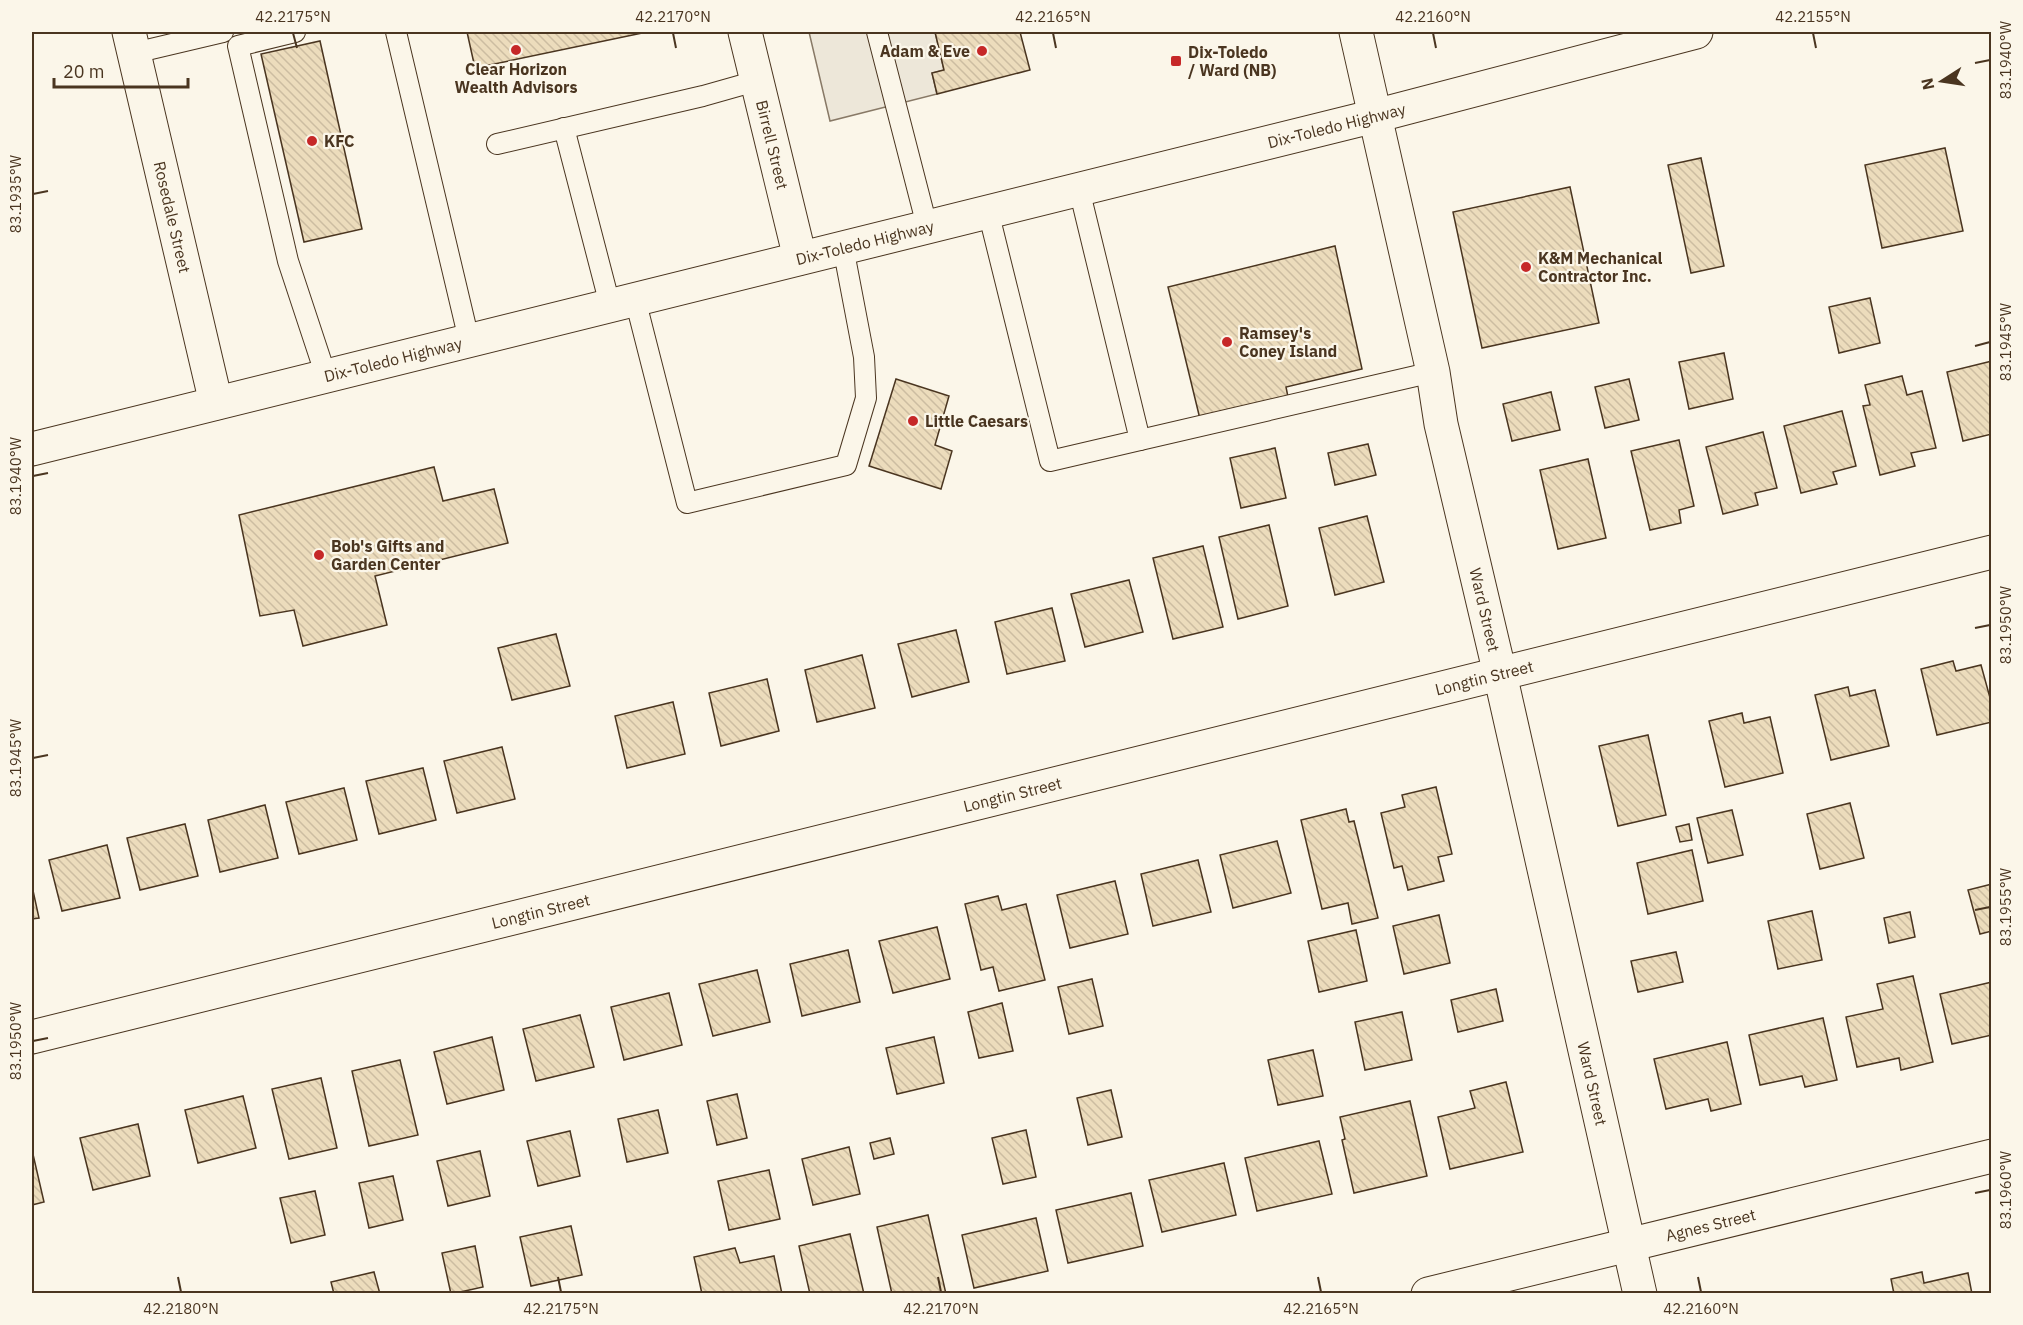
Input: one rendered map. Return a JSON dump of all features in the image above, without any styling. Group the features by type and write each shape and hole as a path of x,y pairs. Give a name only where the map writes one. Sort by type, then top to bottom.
{"street":[{"name":"Birrell Street","path":"745,32 800,258"},
{"name":"Ward Street","path":"1356,32 1433,372 1441,424 1640,1293"},
{"name":"Dix-Toledo Highway","path":"32,449 1375,116 1696,32"},
{"name":"Rosedale Street","path":"131,42 216,403"},
{"name":"Longtin Street","path":"32,1037 1992,552"},
{"name":"Agnes Street","path":"1428,1293 1992,1156"}],"lane":[{"path":"131,42 223,32"},
{"path":"295,32 238,46 288,261 326,376"},
{"path":"396,32 469,340"},
{"path":"878,32 927,226"},
{"path":"497,144 703,96 756,81"},
{"path":"564,128 687,503 846,465 866,398 864,357 843,247"},
{"path":"1079,189 1140,440"},
{"path":"988,211 1050,462 1433,372"}],"shaded area":[{"path":"809,32 935,32 944,70 932,73 937,94 830,121"}],"building":[{"name":"Clear Horizon Wealth Advisors","path":"467,32 647,32 475,68"},
{"name":"Adam & Eve","path":"935,32 1020,32 1030,70 937,94 932,73 944,70"},
{"name":"KFC","path":"320,41 362,229 304,242 261,54"},
{"path":"1945,148 1963,231 1882,248 1865,165"},
{"path":"1701,158 1724,266 1691,273 1668,165"},
{"name":"K&M Mechanical Contractor Inc.","path":"1570,187 1599,323 1482,348 1453,212"},
{"path":"1335,246 1362,369 1286,387 1288,397 1200,419 1168,287"},
{"path":"1870,298 1880,343 1839,353 1829,307"},
{"path":"1724,353 1733,399 1689,409 1679,362"},
{"path":"1992,361 1992,434 1963,441 1947,372"},
{"path":"1902,376 1907,395 1922,391 1936,448 1911,453 1915,466 1880,475 1863,406 1870,405 1865,385"},
{"name":"Little Caesars","path":"896,379 949,396 935,445 952,451 941,489 869,466"},
{"path":"1629,379 1639,420 1605,428 1595,387"},
{"path":"1551,392 1560,430 1512,441 1503,404"},
{"path":"1842,411 1856,466 1833,472 1837,484 1801,493 1784,426"},
{"path":"1763,432 1777,488 1755,493 1758,505 1723,514 1706,447"},
{"path":"1679,440 1694,506 1679,510 1681,523 1650,530 1631,451"},
{"path":"1368,444 1376,475 1335,485 1328,453"},
{"path":"1275,448 1286,498 1241,508 1230,458"},
{"path":"1588,459 1606,538 1558,549 1540,470"},
{"path":"434,467 443,501 494,489 508,543 375,576 387,625 303,646 294,610 260,616 239,515"},
{"path":"1367,516 1384,582 1335,595 1319,528"},
{"path":"1269,525 1288,606 1238,619 1219,537"},
{"path":"1203,546 1223,627 1173,639 1153,558"},
{"path":"1129,580 1143,632 1085,647 1071,594"},
{"path":"1052,608 1065,661 1007,674 995,622"},
{"path":"956,630 969,682 912,697 898,644"},
{"path":"556,634 570,686 512,700 498,648"},
{"path":"862,655 875,708 817,722 805,670"},
{"path":"1953,661 1956,671 1981,665 1992,705 1992,722 1937,735 1921,669"},
{"path":"767,679 779,731 721,746 709,693"},
{"path":"1848,687 1850,696 1875,690 1889,746 1831,760 1815,695"},
{"path":"673,702 685,754 627,768 615,716"},
{"path":"1742,713 1744,723 1770,717 1783,773 1725,787 1709,721"},
{"path":"1648,735 1666,815 1618,826 1599,746"},
{"path":"502,747 515,799 457,813 444,761"},
{"path":"423,768 436,820 379,834 366,781"},
{"path":"1436,787 1452,854 1438,857 1444,881 1408,890 1402,866 1394,868 1381,813 1405,807 1402,795"},
{"path":"344,788 357,840 299,854 286,802"},
{"path":"1850,803 1864,858 1820,869 1807,814"},
{"path":"265,805 278,858 220,872 208,820"},
{"path":"1346,809 1349,822 1354,821 1378,918 1352,924 1348,903 1322,909 1301,820"},
{"path":"1732,810 1743,855 1708,863 1697,818"},
{"path":"185,824 198,876 140,890 127,838"},
{"path":"1689,824 1692,840 1680,842 1676,827"},
{"path":"1277,841 1291,893 1233,908 1220,855"},
{"path":"107,845 120,898 62,911 49,860"},
{"path":"1692,850 1703,901 1648,914 1637,863"},
{"path":"1198,860 1211,912 1153,926 1141,874"},
{"path":"1115,881 1128,934 1070,948 1057,895"},
{"path":"1992,884 1992,931 1980,934 1968,890"},
{"path":"32,886 39,918 32,919"},
{"path":"998,896 1002,910 1026,904 1045,980 999,991 993,967 981,970 965,904"},
{"path":"1812,911 1822,960 1778,969 1768,921"},
{"path":"1910,912 1915,937 1889,943 1884,918"},
{"path":"1439,915 1450,963 1404,974 1393,926"},
{"path":"937,927 950,979 893,993 879,941"},
{"path":"1356,930 1367,981 1319,992 1308,941"},
{"path":"848,950 860,1002 802,1016 790,964"},
{"path":"1676,952 1683,982 1638,992 1631,961"},
{"path":"757,970 770,1022 713,1036 699,984"},
{"path":"1913,976 1933,1062 1901,1070 1899,1058 1857,1067 1846,1017 1883,1009 1877,984"},
{"path":"1092,979 1103,1026 1069,1034 1058,987"},
{"path":"1992,982 1992,1035 1952,1044 1940,994"},
{"path":"1496,989 1503,1021 1458,1032 1451,1000"},
{"path":"669,993 682,1045 624,1060 611,1007"},
{"path":"1002,1003 1013,1051 979,1058 968,1012"},
{"path":"1402,1012 1412,1060 1365,1070 1355,1022"},
{"path":"580,1015 594,1067 536,1081 523,1029"},
{"path":"1823,1018 1837,1080 1805,1087 1802,1076 1760,1085 1749,1035"},
{"path":"492,1037 504,1090 447,1104 434,1052"},
{"path":"934,1037 944,1083 897,1094 886,1048"},
{"path":"1727,1042 1741,1104 1711,1111 1708,1099 1666,1109 1654,1059"},
{"path":"1313,1050 1323,1096 1278,1105 1268,1060"},
{"path":"400,1060 418,1135 369,1146 352,1071"},
{"path":"321,1078 337,1148 289,1159 272,1089"},
{"path":"1506,1082 1523,1152 1450,1169 1438,1117 1475,1108 1470,1091"},
{"path":"1111,1090 1122,1137 1088,1145 1077,1098"},
{"path":"737,1094 747,1138 717,1145 707,1101"},
{"path":"243,1096 256,1148 198,1163 185,1110"},
{"path":"1410,1101 1427,1176 1354,1193 1342,1140 1345,1139 1340,1117"},
{"path":"658,1110 668,1153 627,1162 618,1119"},
{"path":"138,1124 150,1176 93,1190 80,1138"},
{"path":"1026,1130 1036,1177 1003,1184 992,1138"},
{"path":"570,1131 580,1176 538,1186 527,1141"},
{"path":"890,1138 894,1154 874,1159 870,1143"},
{"path":"1319,1141 1332,1194 1257,1211 1245,1158"},
{"path":"849,1147 860,1194 813,1205 802,1159"},
{"path":"32,1150 44,1202 32,1205"},
{"path":"480,1151 490,1196 448,1206 437,1161"},
{"path":"1224,1163 1236,1215 1162,1232 1149,1180"},
{"path":"769,1170 780,1219 729,1230 718,1181"},
{"path":"393,1176 403,1220 369,1228 359,1183"},
{"path":"315,1191 325,1235 291,1243 280,1198"},
{"path":"1131,1193 1143,1246 1068,1263 1056,1210"},
{"path":"928,1215 946,1294 892,1294 877,1227"},
{"path":"1036,1218 1048,1271 974,1288 962,1235"},
{"path":"571,1226 582,1275 531,1286 520,1237"},
{"path":"850,1234 864,1294 810,1294 799,1246"},
{"path":"475,1246 483,1287 451,1294 442,1253"},
{"path":"735,1248 740,1263 774,1256 782,1294 702,1294 694,1257"},
{"path":"374,1272 380,1294 334,1294 331,1282"},
{"path":"1922,1272 1924,1283 1968,1273 1972,1294 1894,1294 1891,1279"}],"place":[{"name":"Clear Horizon Wealth Advisors","path":"516,50"},
{"name":"Adam & Eve","path":"982,51"},
{"name":"Dix-Toledo / Ward (NB)","path":"1176,61"},
{"name":"KFC","path":"312,141"},
{"name":"K&M Mechanical Contractor Inc.","path":"1526,267"},
{"name":"Ramsey's Coney Island","path":"1227,342"},
{"name":"Little Caesars","path":"913,421"},
{"name":"Bob's Gifts and Garden Center","path":"319,555"}]}
